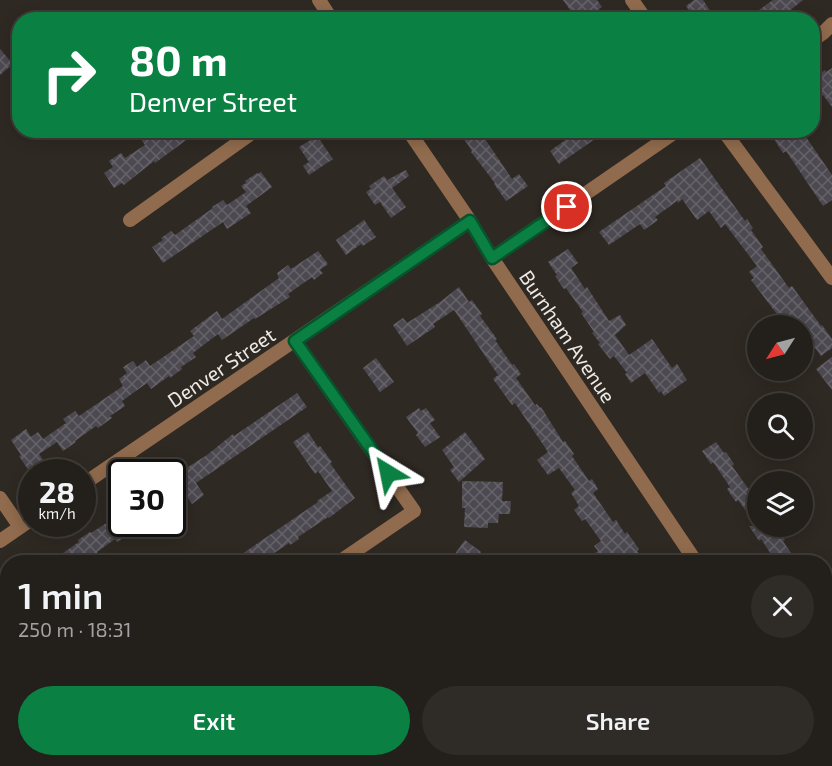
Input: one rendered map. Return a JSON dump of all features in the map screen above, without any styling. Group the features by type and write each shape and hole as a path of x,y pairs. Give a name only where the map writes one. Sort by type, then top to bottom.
{"street":[{"path":"820,34 832,24"},
{"path":"130,220 245,138"},
{"name":"Burnham Avenue","path":"413,138 691,555"},
{"path":"492,258 666,138"},
{"path":"729,138 832,278"},
{"name":"Denver Street","path":"96,475 470,221"},
{"path":"295,341 414,511 349,555"},
{"path":"0,498 18,515"},
{"path":"0,541 18,529"}],"building":[{"path":"563,0 597,0 602,7 598,10 599,12 571,12"},
{"path":"694,0 703,0 711,12 690,12 686,6"},
{"path":"773,0 803,0 788,12 756,12"},
{"path":"0,49 12,65 0,75"},
{"path":"832,68 832,107 823,95 820,97 820,73 825,70 826,72"},
{"path":"189,138 155,163 154,161 124,185 122,183 114,188 104,173 113,167 109,161 121,153 125,158 145,145 141,139"},
{"path":"314,138 318,138 333,159 309,175 303,166 309,162 299,147"},
{"path":"484,138 512,179 519,174 528,186 506,201 464,139"},
{"path":"568,138 596,138 559,164 550,151"},
{"path":"773,138 807,138 832,175 832,200 823,206 786,151 783,153"},
{"path":"700,158 745,221 747,219 753,228 751,230 763,247 761,249 789,288 792,286 832,339 832,348 821,356 813,345 813,315 778,315 751,280 754,278 749,272 757,266 725,224 721,228 709,211 697,220 682,199 655,217 658,220 644,230 640,224 609,245 599,232 666,186 664,183"},
{"path":"406,170 409,176 392,188 406,207 391,218 380,202 375,205 366,192 371,189 369,186 384,176 387,180"},
{"path":"261,172 272,187 246,206 251,213 227,229 223,222 163,263 152,247 163,240 161,238 171,231 175,235 223,200 227,205 246,192 241,186 246,183 245,181"},
{"path":"364,220 376,237 346,255 336,240"},
{"path":"568,249 578,263 571,268 585,289 587,287 609,321 620,315 626,325 615,335 629,355 652,339 672,368 677,364 687,380 664,396 661,391 659,393 645,373 631,383 625,374 627,373 614,356 610,359 598,344 600,343 592,333 594,332 581,313 583,312 566,288 564,289 548,262"},
{"path":"318,251 328,264 320,270 323,273 314,280 312,277 288,294 290,297 222,340 218,334 193,353 196,357 170,378 169,376 151,389 147,383 122,401 125,406 110,416 112,418 98,428 96,426 63,451 57,442 39,454 43,459 21,459 19,456 21,455 11,440 26,429 31,437 38,432 43,439 66,423 63,419 75,411 79,416 123,386 119,379 127,373 123,367 133,361 137,367 146,360 150,366 194,336 190,331 217,311 222,319 279,278 277,273 288,265 291,269"},
{"path":"459,287 469,302 472,300 482,314 480,316 497,339 495,340 521,374 516,378 535,405 541,407 563,442 565,441 574,454 572,456 589,481 592,479 598,489 593,493 613,522 616,520 625,534 627,532 639,549 637,551 640,555 592,555 598,551 594,546 601,541 585,519 582,521 574,510 579,506 571,493 575,490 559,468 548,475 537,460 548,452 515,403 512,405 493,379 498,375 454,310 433,324 435,327 407,346 393,325 403,318 407,323"},
{"path":"832,357 832,390 816,369"},
{"path":"376,358 394,382 380,392 363,368"},
{"path":"297,393 307,407 196,483 204,495 192,504 186,495 186,468 233,434 234,436"},
{"path":"419,408 421,411 426,408 435,420 430,423 440,437 425,447 406,417"},
{"path":"308,432 332,462 330,463 355,498 329,518 298,537 299,539 271,555 242,555 332,491 318,471 315,474 293,442"},
{"path":"465,432 485,459 459,482 450,470 454,467 442,450"},
{"path":"716,442 724,453 726,452 734,464 732,466 747,487 747,512 727,489 730,487 713,462 711,464 702,451"},
{"path":"462,481 503,482 502,501 511,501 510,514 499,514 498,523 488,523 488,528 464,527 465,508 462,508"},
{"path":"108,522 108,537 124,537 117,542 115,539 97,552 99,555 60,555 79,542 78,540 82,537 96,537 96,530"},
{"path":"756,537 783,537 785,540 783,541 792,555 771,555 761,539 759,541"},
{"path":"465,540 481,552 479,555 454,555"}],"route":[{"path":"388,473 295,341 470,221 492,258 567,207"}]}
